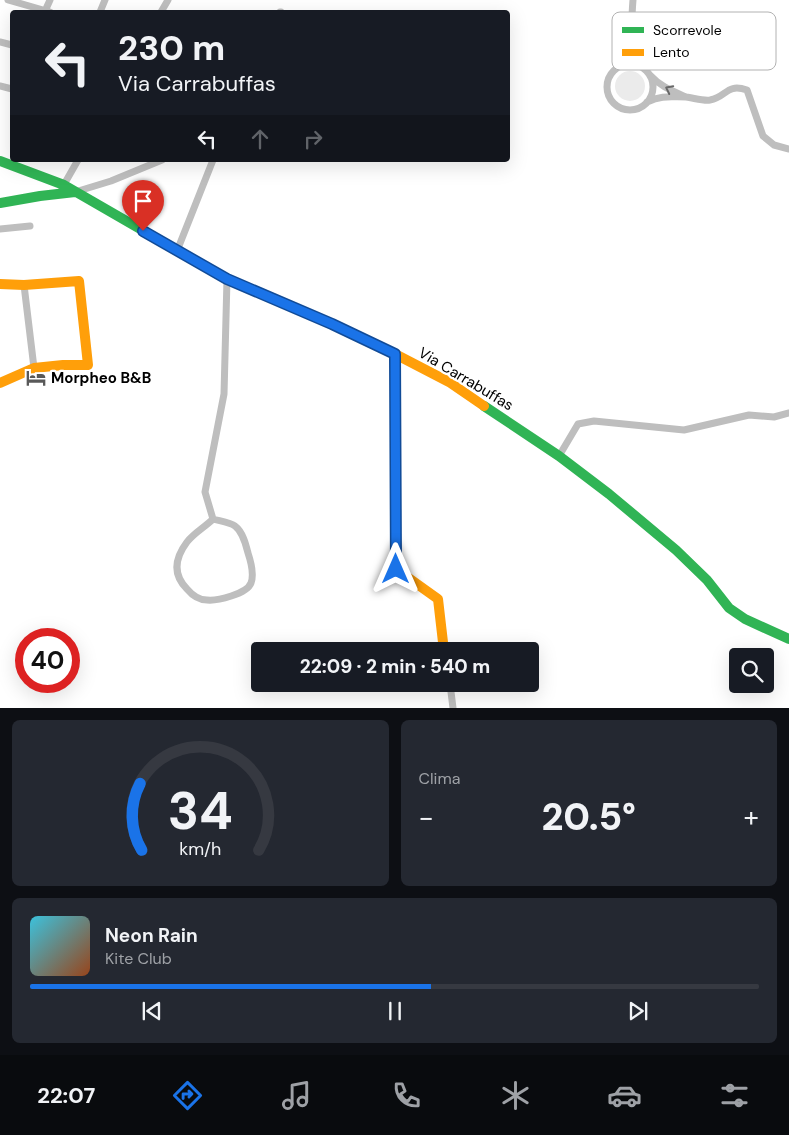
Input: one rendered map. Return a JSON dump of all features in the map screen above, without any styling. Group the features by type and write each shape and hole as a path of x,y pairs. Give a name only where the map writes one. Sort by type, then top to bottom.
{"street":[{"path":"8,0 41,10"},
{"path":"614,70 609,77 608,93 611,100 620,108 626,109 637,109 664,96 708,100 716,98 733,88 747,90 764,136 774,145 789,149"},
{"path":"645,70 665,88 686,97"},
{"path":"647,103 653,93 650,76"},
{"path":"0,161 49,180 40,196"},
{"path":"0,203 62,190 77,162"},
{"path":"75,192 112,181 157,162"},
{"path":"177,251 211,162"},
{"name":"Via Carrabuffas","path":"49,180 62,190 75,192 227,279 332,324 449,382 558,456 609,494 676,550 707,580 728,608 745,619 789,639"},
{"path":"0,229 30,226"},
{"path":"213,519 205,492 224,394 227,279"},
{"path":"0,284 79,281 88,365 34,368 0,384"},
{"path":"24,284 34,368"},
{"path":"395,354 396,569 438,599 443,642"},
{"path":"558,456 578,424 594,421 684,430 749,415 774,416 789,412"},
{"path":"213,519 235,526 241,533 251,563 252,582 248,588 240,593 229,597 207,600 194,596 182,584 176,571 177,560 187,542 213,519"},
{"path":"451,692 453,708"}],"shaded area":[{"path":"630,71 641,75 645,86 641,97 630,101 619,97 615,86 619,75"}],"traffic: fast":[{"path":"0,161 64,185 227,279 243,286"},
{"path":"0,203 75,192"},
{"path":"484,406 559,456 609,494 676,550 707,580 729,608 745,619 789,639"}],"traffic: slow":[{"path":"0,284 24,285 79,281 88,365 34,368 0,383"},
{"path":"243,286 332,324 395,354 449,382 484,406"},
{"path":"395,354 396,569 438,599 443,642"}],"place":[{"name":"Morpheo B&B","path":"36,378"}],"route":[{"path":"143,231 227,279 332,324 395,354 396,569"}]}
